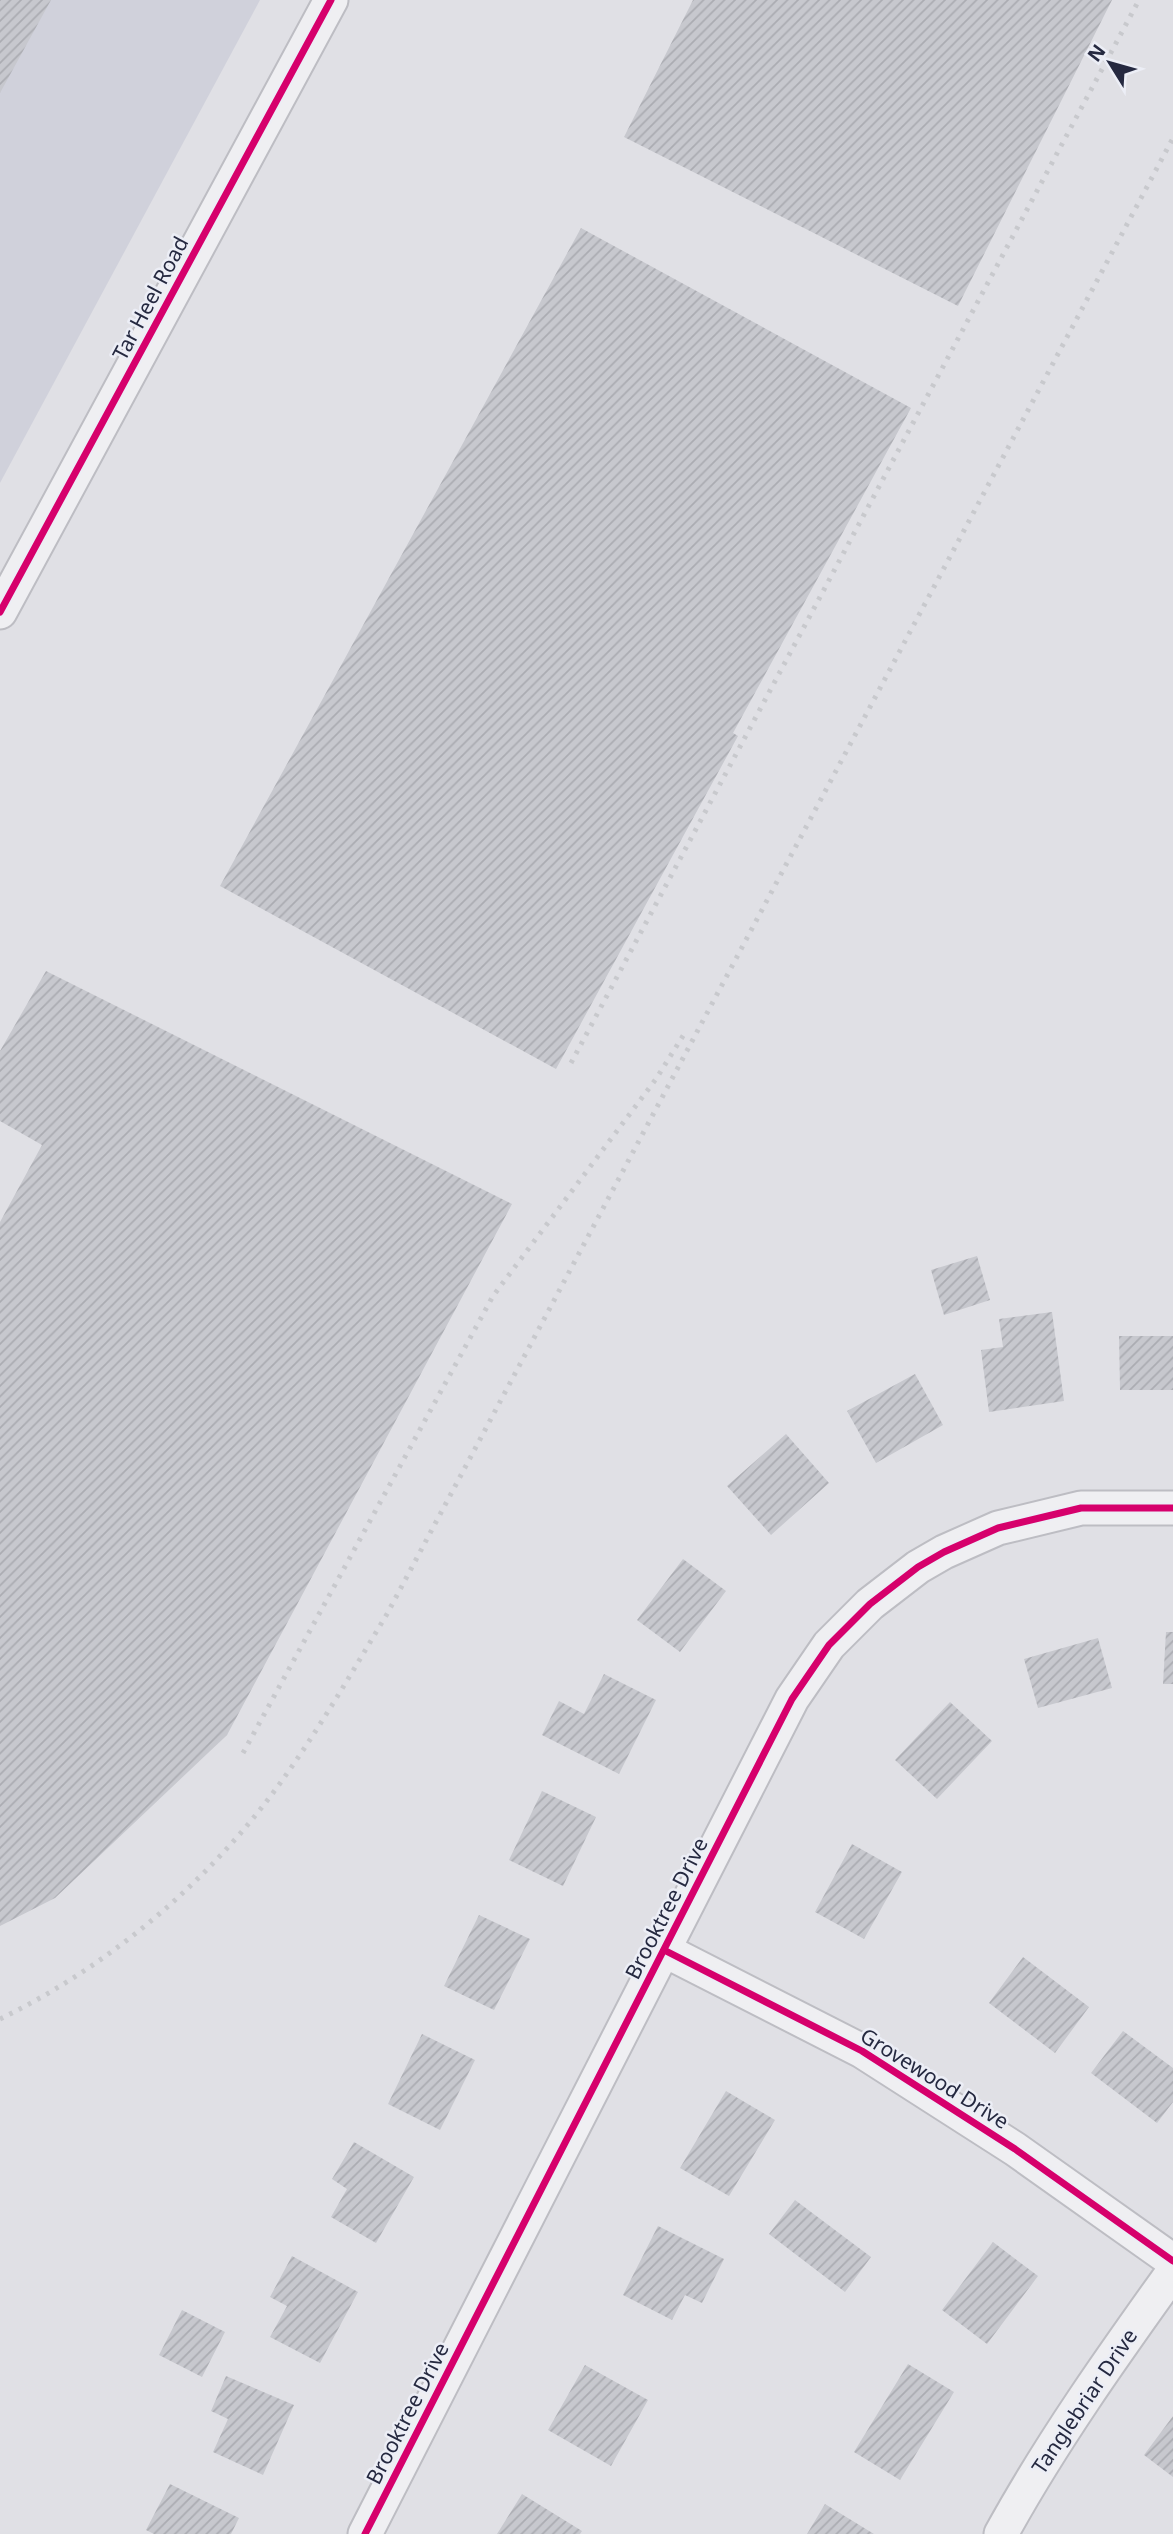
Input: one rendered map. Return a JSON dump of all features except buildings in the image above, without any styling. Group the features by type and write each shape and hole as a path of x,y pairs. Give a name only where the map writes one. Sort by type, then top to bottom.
{"street":[{"name":"Tar Heel Road","path":"0,612 331,0"},
{"name":"Brooktree Drive","path":"365,2534 792,1699 829,1645 870,1604 918,1567 943,1552 998,1528 1081,1508 1173,1508"},
{"name":"Grovewood Drive","path":"664,1950 862,2050 1015,2149 1173,2261"},
{"name":"Tanglebriar Drive","path":"1001,2534 1019,2501 1106,2365 1173,2272"}],"shaded area":[{"path":"0,0 260,0 0,483"}],"railway":[{"path":"571,1063 1139,0"},
{"path":"0,2019 83,1972 159,1914 195,1881 229,1847 260,1810 327,1714 387,1614 1173,138"},
{"path":"243,1753 493,1296 656,1079 686,1031"}],"cycle path":[{"path":"0,612 331,0"},
{"path":"365,2534 792,1699 829,1645 870,1604 918,1567 998,1528 1081,1508 1173,1508"},
{"path":"664,1950 862,2051 1015,2149 1173,2261"}]}
